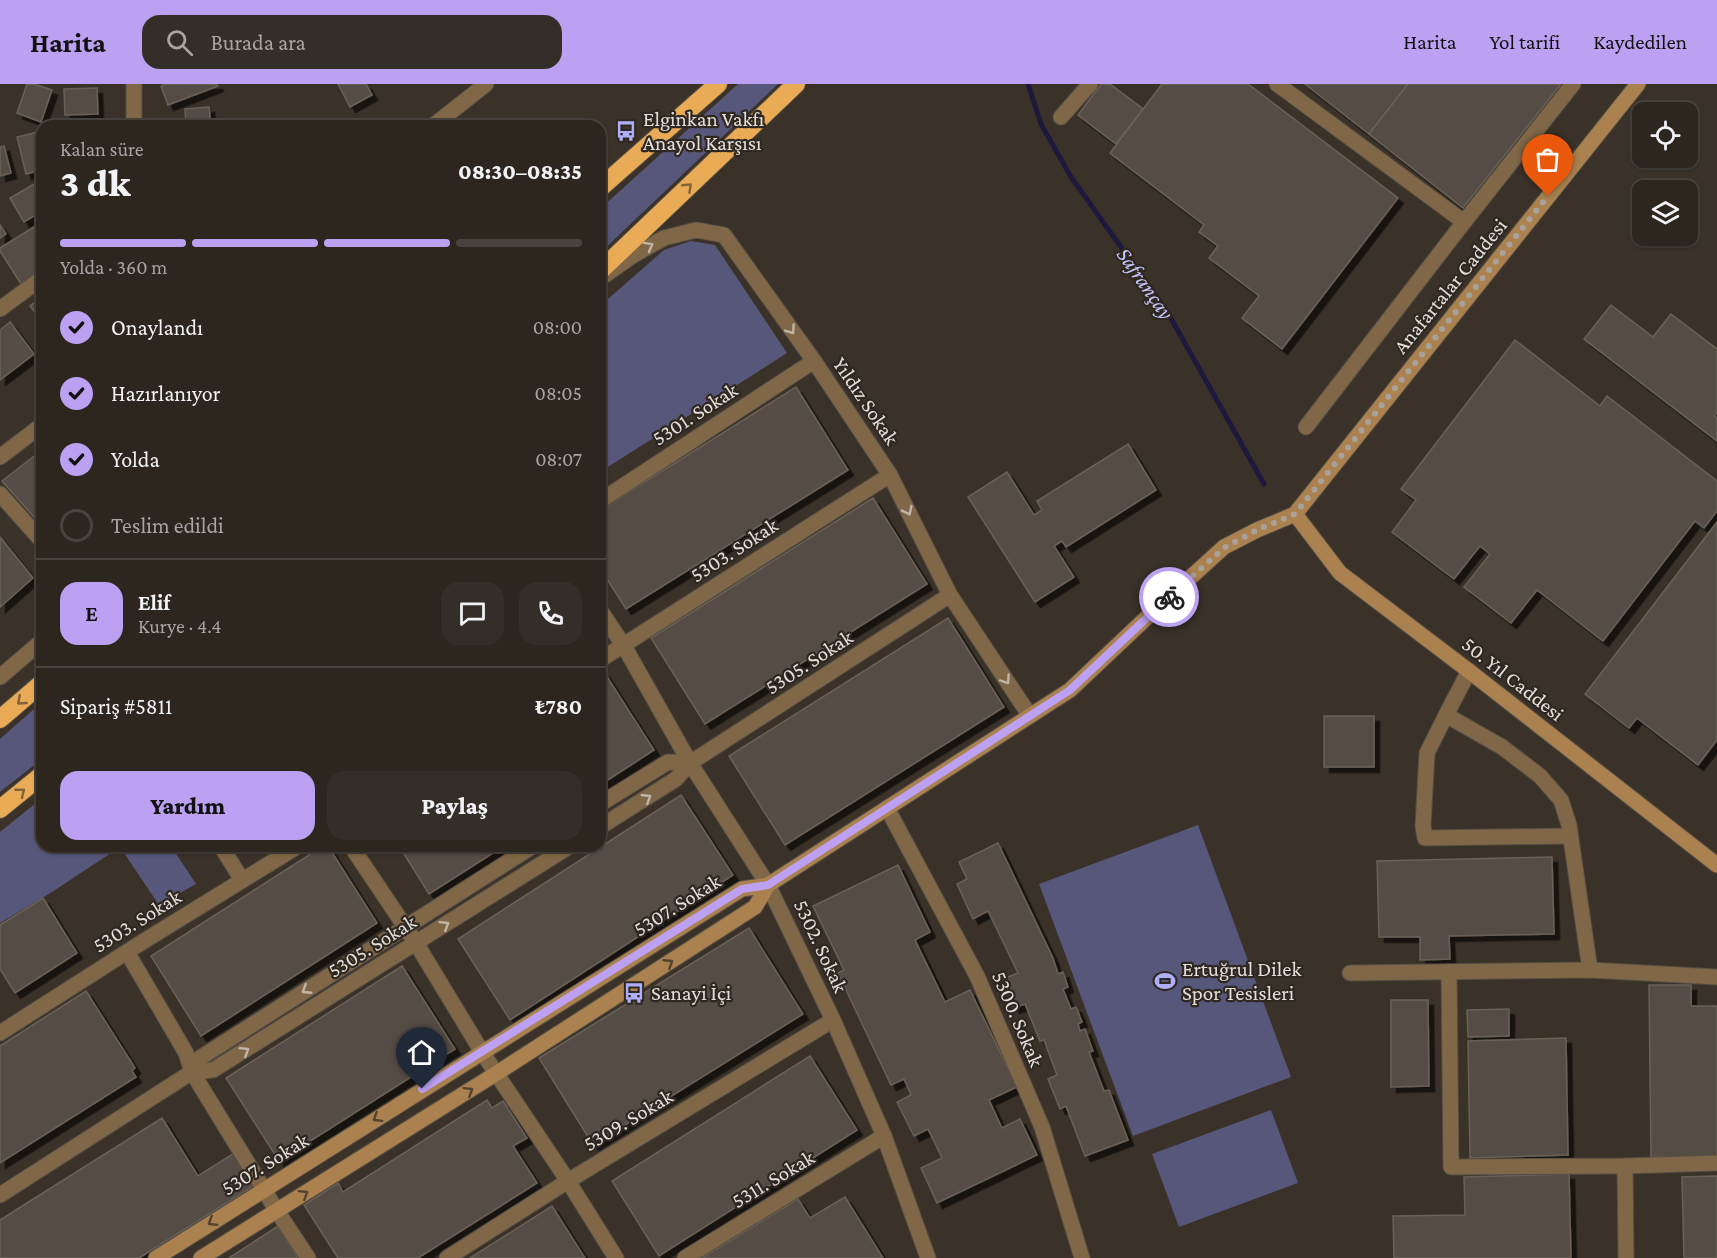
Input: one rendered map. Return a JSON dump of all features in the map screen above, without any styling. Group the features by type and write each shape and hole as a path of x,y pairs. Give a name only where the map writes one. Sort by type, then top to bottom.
{"highway":[{"path":"606,183 718,84"},
{"path":"606,265 796,84"},
{"path":"0,719 36,688"},
{"path":"0,809 36,780"}],"street":[{"path":"134,84 134,120"},
{"path":"441,120 486,84"},
{"path":"1061,117 1090,84"},
{"path":"1278,84 1464,222"},
{"path":"1306,428 1573,84"},
{"name":"Anafartalar Caddesi","path":"1295,514 1638,84"},
{"name":"Yıldız Sokak","path":"606,275 632,256 664,238 696,230 724,235 890,475 950,595 1030,716"},
{"path":"0,309 36,282"},
{"name":"5301. Sokak","path":"606,497 814,362"},
{"path":"0,458 36,430"},
{"name":"5303. Sokak","path":"606,656 890,475"},
{"path":"0,494 36,534"},
{"path":"768,885 1070,690 1224,548 1257,530 1295,514"},
{"name":"50. Yıl Caddesi","path":"1295,514 1340,573 1717,865"},
{"name":"5305. Sokak","path":"606,823 676,779 690,764 950,595"},
{"name":"5302. Sokak","path":"606,619 624,646 690,764 768,885 884,1136 928,1258"},
{"path":"0,677 36,646"},
{"path":"1469,671 1427,753 1423,826 1425,838 1570,836"},
{"path":"1446,715 1502,747 1540,776 1561,800 1570,836 1590,970"},
{"name":"5305. Sokak","path":"606,800 668,762 690,764"},
{"name":"5300. Sokak","path":"887,808 977,976 1042,1127 1082,1258"},
{"path":"225,852 242,880"},
{"name":"5303. Sokak","path":"0,1033 288,852"},
{"path":"355,852 416,943 482,1052 616,1258"},
{"name":"5305. Sokak","path":"192,1072 200,1058 523,852"},
{"name":"5305. Sokak","path":"0,1195 192,1072 213,1070 560,852"},
{"name":"5307. Sokak","path":"156,1258 742,889 768,885"},
{"name":"5307. Sokak","path":"201,1258 497,1073 755,907 768,885"},
{"path":"127,952 186,1053 192,1072 308,1258"},
{"path":"1350,973 1590,970 1717,977"},
{"path":"1449,972 1451,1167 1717,1163"},
{"name":"5309. Sokak","path":"447,1258 568,1181 832,1020"},
{"name":"5311. Sokak","path":"685,1258 884,1136"},
{"path":"1625,1166 1626,1258"}],"shaded area":[{"path":"738,84 778,84 606,247 606,204"},
{"path":"691,241 715,245 787,353 606,468 606,301 664,250"},
{"path":"36,707 36,764 0,792 0,739"},
{"path":"36,803 36,852 112,852 0,923 0,832"},
{"name":"Ertuğrul Dilek Spor Tesisleri","path":"1198,825 1291,1077 1133,1136 1039,884"},
{"path":"123,852 175,852 196,884 159,905"},
{"path":"1271,1110 1298,1183 1179,1227 1152,1154"}],"building":[{"path":"27,84 52,90 42,120 17,113"},
{"path":"165,84 217,84 218,86 168,105 161,86"},
{"path":"338,84 366,84 372,95 350,107"},
{"path":"1101,84 1110,84 1143,109 1116,144 1078,115"},
{"path":"1162,84 1248,84 1398,198 1282,349 1242,318 1259,296 1209,258 1218,246 1199,232 1204,225 1110,153"},
{"path":"1305,84 1408,84 1369,134"},
{"path":"1408,84 1561,84 1463,208 1369,134"},
{"path":"97,88 98,114 65,115 64,89"},
{"path":"209,107 210,120 186,120 185,109"},
{"path":"36,132 36,172 26,174 17,137"},
{"path":"4,146 11,173 0,176 0,147"},
{"path":"36,183 36,215 24,222 10,198"},
{"path":"0,225 6,234 0,238"},
{"path":"34,227 36,230 36,275 21,284 0,248"},
{"path":"36,302 36,314 30,306"},
{"path":"1611,305 1653,337 1671,314 1717,349 1717,413 1714,416 1717,418 1717,441 1584,339"},
{"path":"10,322 34,354 0,380 0,330"},
{"path":"1515,340 1600,406 1607,396 1717,481 1717,511 1704,528 1695,521 1603,641 1537,590 1511,623 1464,587 1490,554 1480,546 1454,579 1392,532 1416,500 1401,489"},
{"path":"796,387 848,470 626,609 606,577 606,506"},
{"path":"1128,444 1156,490 1066,547 1062,541 1054,546 1074,577 1035,602 968,497 1007,472 1034,515 1042,510 1037,501"},
{"path":"36,455 36,519 2,481"},
{"path":"873,498 927,584 705,724 651,638"},
{"path":"1717,522 1717,740 1698,765 1637,718 1629,728 1585,694"},
{"path":"0,537 33,578 0,607"},
{"path":"948,618 1004,707 785,845 729,756"},
{"path":"606,675 654,750 606,781"},
{"path":"1324,716 1374,716 1374,767 1324,767"},
{"path":"681,795 733,875 510,1020 458,939 593,852 606,852 606,843"},
{"path":"998,843 1053,958 1058,974 1063,972 1068,987 1063,989 1071,1009 1076,1007 1082,1022 1078,1024 1080,1031 1085,1029 1093,1051 1089,1052 1104,1091 1109,1090 1128,1140 1085,1156 1066,1106 1060,1109 1048,1079 1057,1075 1044,1040 1040,1041 1025,1004 1014,1008 1003,979 1018,973 988,911 973,919 957,884 967,879 959,862"},
{"path":"314,852 332,852 377,923 201,1036 151,956"},
{"path":"403,852 495,852 429,894"},
{"path":"1552,857 1554,934 1449,936 1450,959 1420,960 1420,937 1379,937 1377,861"},
{"path":"898,865 930,932 915,940 945,1002 970,990 1017,1087 989,1100 1002,1128 1020,1119 1037,1155 937,1203 921,1168 942,1158 928,1129 914,1136 897,1102 911,1095 904,1079 891,1085 838,973 844,970 813,906"},
{"path":"43,898 77,953 15,993 0,969 0,925"},
{"path":"749,928 803,1014 593,1145 539,1058"},
{"path":"402,966 455,1049 279,1161 226,1078"},
{"path":"1649,985 1691,985 1691,1006 1717,1006 1717,1157 1651,1157"},
{"path":"86,991 135,1068 132,1071 136,1077 0,1163 0,1046"},
{"path":"1391,1000 1428,1000 1429,1086 1391,1087"},
{"path":"1509,1009 1509,1036 1468,1037 1467,1010"},
{"path":"1566,1038 1568,1155 1470,1158 1468,1041"},
{"path":"810,1056 857,1130 659,1256 612,1181"},
{"path":"487,1100 492,1108 503,1101 527,1138 513,1146 537,1183 418,1258 338,1258 304,1205 338,1183 343,1192"},
{"path":"162,1118 198,1176 236,1152 257,1184 139,1258 0,1258 0,1220"},
{"path":"1569,1174 1571,1258 1394,1258 1393,1216 1465,1215 1464,1177"},
{"path":"1717,1176 1717,1258 1684,1258 1682,1177"},
{"path":"845,1197 883,1258 702,1258 798,1199 810,1218"},
{"path":"552,1206 585,1258 470,1258"},
{"path":"278,1226 298,1258 229,1258"}],"waterway":[{"name":"Safrançay","path":"1028,84 1041,124 1071,177 1168,313 1264,484"}],"way so far":[{"path":"1169,597 1224,548 1257,530 1295,514 1548,196"}],"place":[{"name":"Elginkan Vakfı Anayol Karşısı","path":"626,131"},
{"name":"Ertuğrul Dilek Spor Tesisleri","path":"1165,981"},
{"name":"Sanayi İçi","path":"634,993"}],"route":[{"path":"422,1089 742,889 768,885 1070,690 1169,597"}]}
